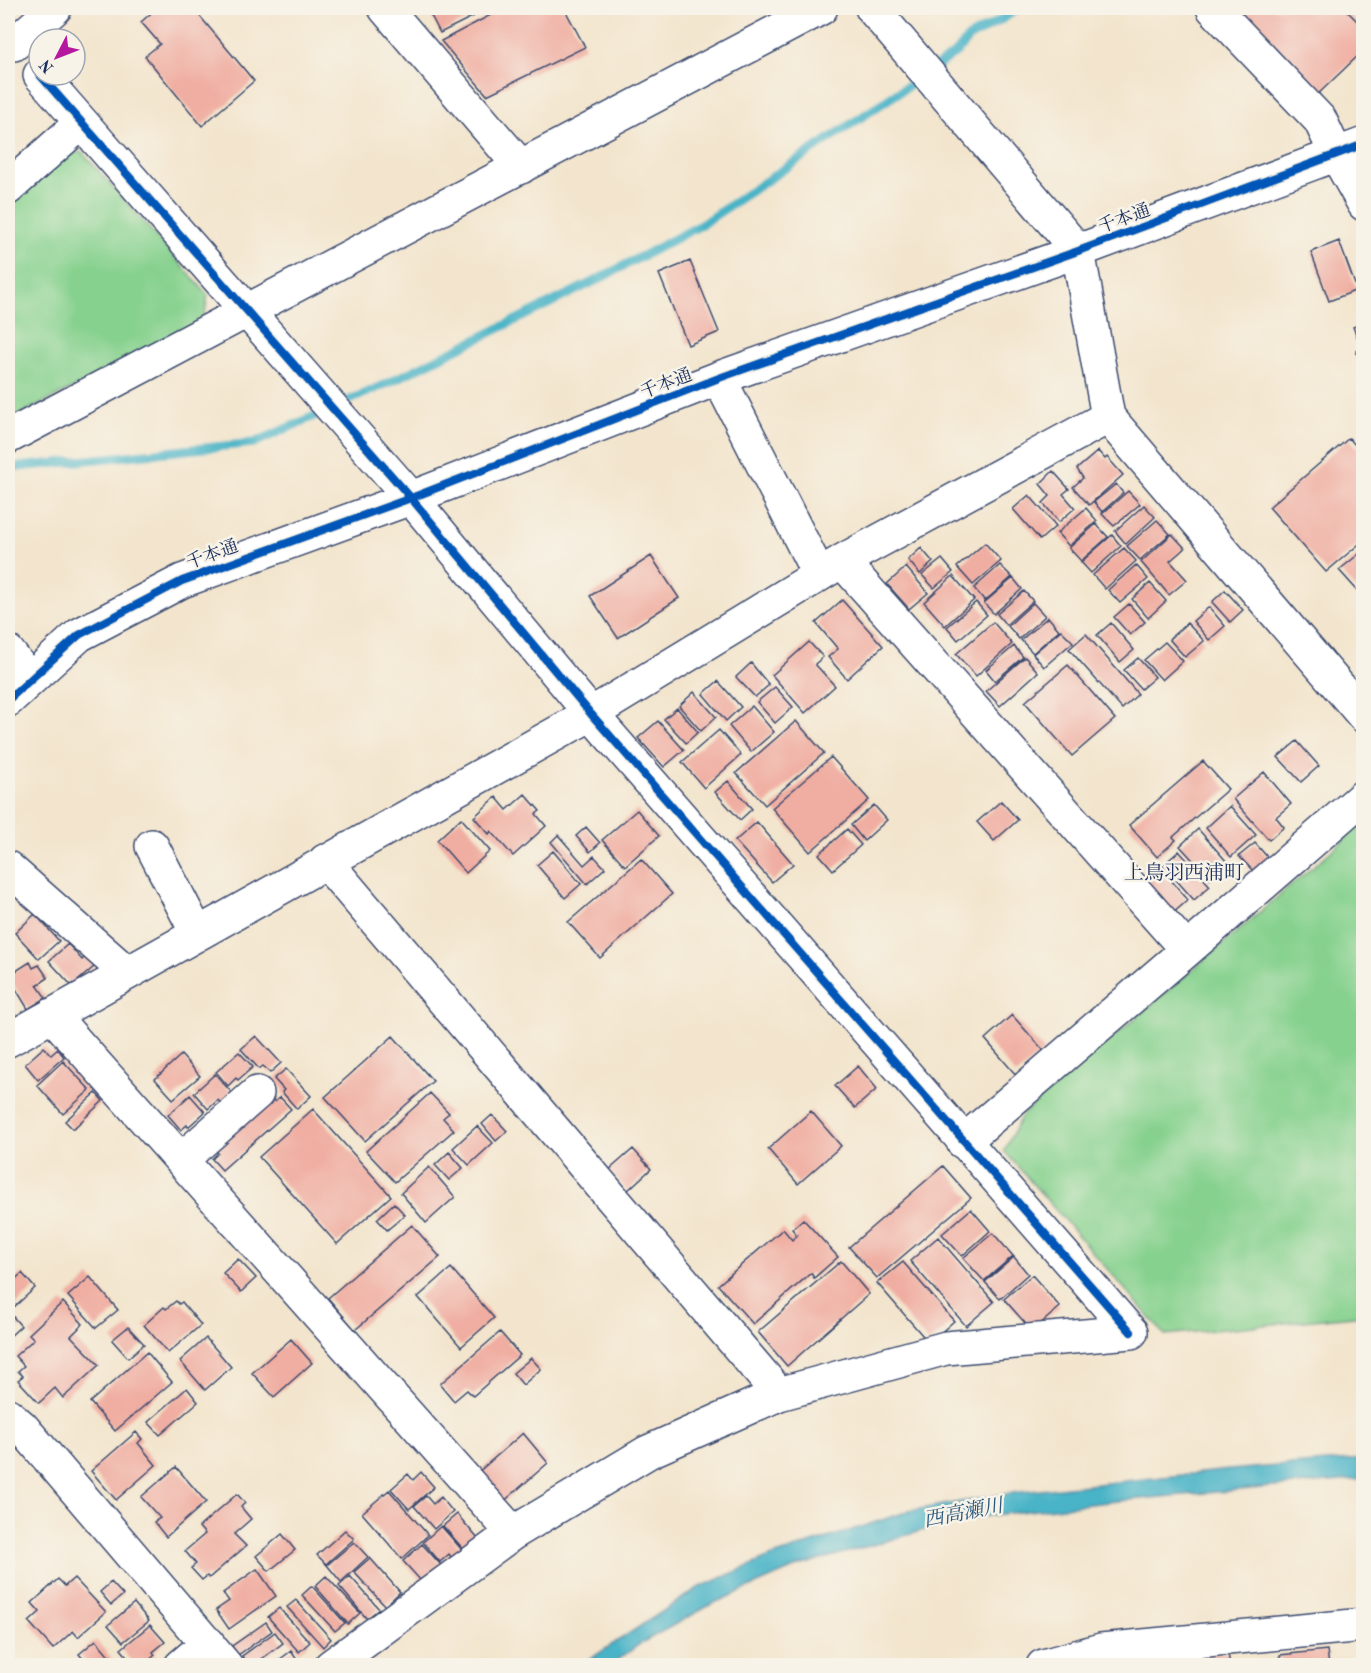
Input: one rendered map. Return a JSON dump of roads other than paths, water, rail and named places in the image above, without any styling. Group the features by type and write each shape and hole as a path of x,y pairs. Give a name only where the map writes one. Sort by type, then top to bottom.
{"street":[{"path":"27,59 11,40 55,8"},
{"path":"386,8 520,167"},
{"path":"8,437 821,8"},
{"path":"872,8 1078,251 1108,417 1364,716"},
{"path":"1213,8 1350,150 1364,204"},
{"path":"51,87 411,498 591,714 1131,1332 946,1348 779,1394 648,1452 513,1533 331,1665"},
{"path":"8,188 81,123"},
{"name":"千本通","path":"19,690 79,635 182,581 411,498 719,378 1078,251 1350,150"},
{"path":"719,378 831,568 1187,950"},
{"path":"8,1040 591,714 831,568 1108,417"},
{"path":"8,652 19,690"},
{"path":"963,1142 1364,795"},
{"path":"152,846 197,933"},
{"path":"325,861 779,1394"},
{"path":"8,868 127,973"},
{"path":"52,1015 513,1533"},
{"path":"181,1160 257,1093"},
{"path":"12,1428 217,1654 181,1665"},
{"path":"1043,1665 1101,1650 1364,1625"}],"water":[{"name":"西高瀬川","path":"1363,1459 1363,1479 1117,1501 993,1515 949,1523 799,1566 712,1604 643,1642 610,1665 581,1665 698,1588 770,1557 909,1511 1012,1493 1229,1470"}],"waterway":[{"path":"8,468 254,443 388,383 595,281 699,226 917,80 957,52 968,38 1019,8"}],"district":[{"name":"上鳥羽西浦町","path":"1184,872"}]}
